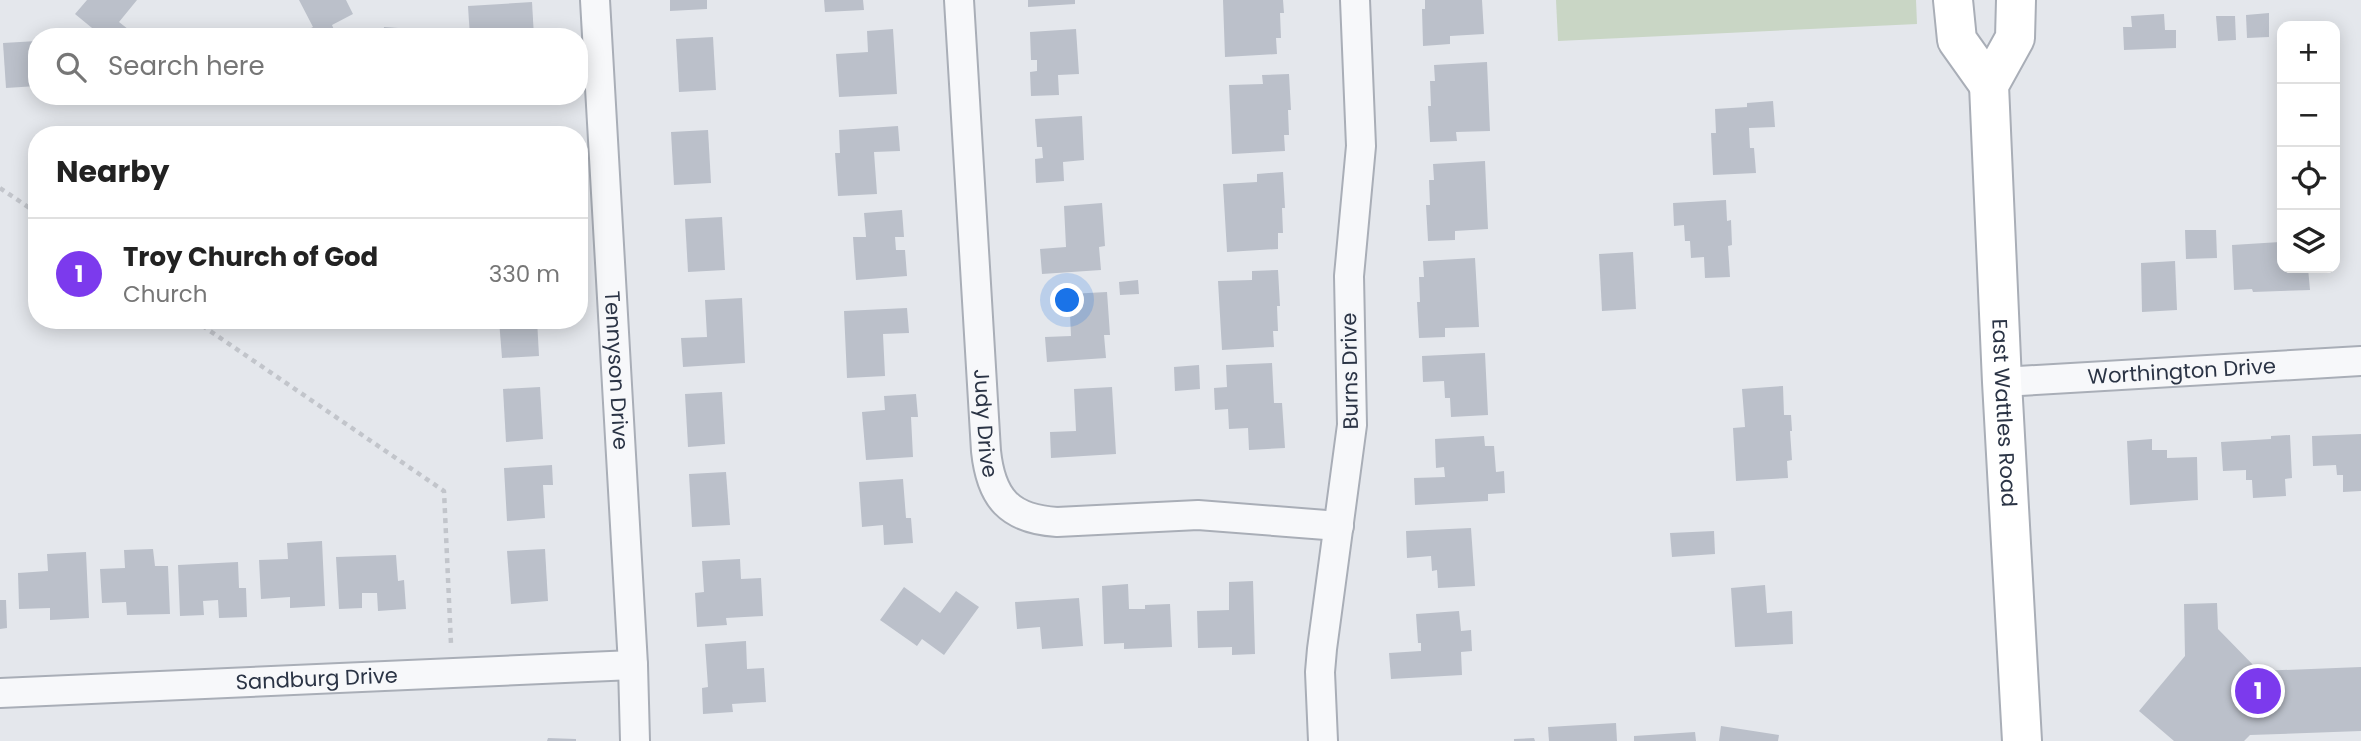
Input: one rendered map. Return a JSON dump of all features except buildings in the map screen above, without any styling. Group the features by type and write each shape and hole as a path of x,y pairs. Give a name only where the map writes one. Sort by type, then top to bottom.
{"main road":[{"path":"1953,0 1957,40 1989,85 2015,38 2016,0"},
{"name":"East Wattles Road","path":"1989,85 2022,741"}],"street":[{"name":"Tennyson Drive","path":"595,0 635,741"},
{"name":"Judy Drive","path":"959,0 986,451 988,474 995,489 1016,511 1041,521 1198,515 1339,526"},
{"name":"Burns Drive","path":"1323,741 1320,672 1353,425 1349,285 1362,146 1355,0"},
{"name":"Worthington Drive","path":"2002,382 2361,361"},
{"name":"Sandburg Drive","path":"0,692 633,665"}],"path":[{"path":"0,188 28,207"},
{"path":"207,329 444,491 451,645"}],"green space":[{"path":"1556,0 1916,0 1917,24 1558,41"}],"place":[{"name":"Troy Church of God","path":"2258,691"}]}
